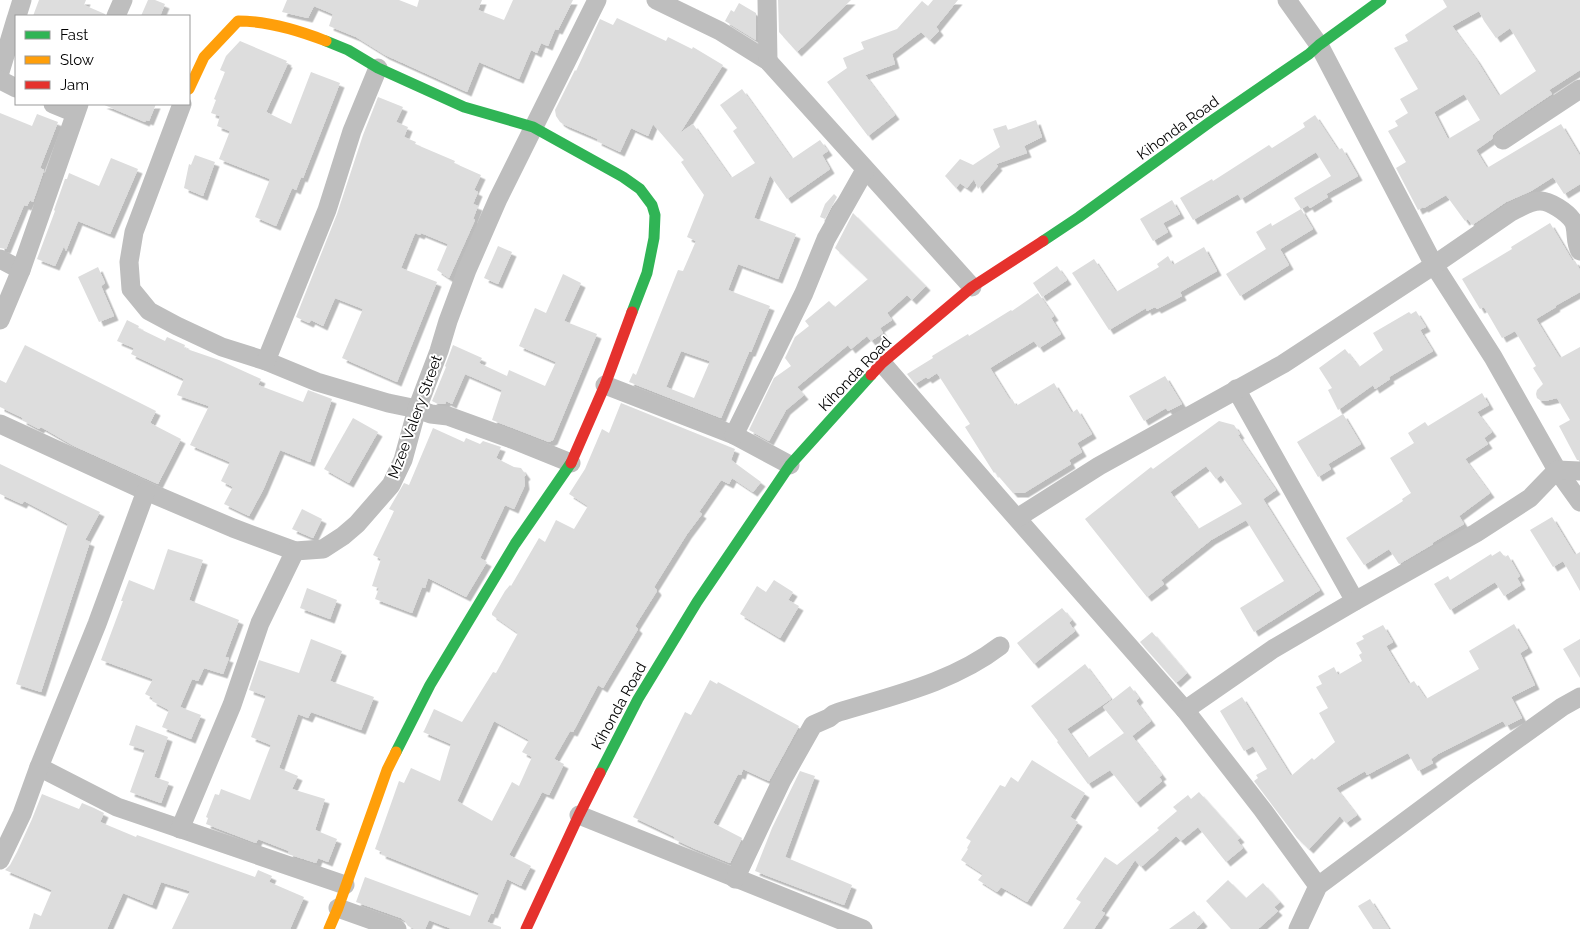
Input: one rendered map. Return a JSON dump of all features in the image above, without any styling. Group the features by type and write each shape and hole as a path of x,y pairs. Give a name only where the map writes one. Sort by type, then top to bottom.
{"street":[{"path":"18,15 22,0"},
{"path":"116,15 123,0"},
{"name":"Mzee Valery Street","path":"0,424 146,491 233,528 295,551 323,549 343,536 358,524 392,485 403,460 417,409 467,270 498,199 597,0"},
{"path":"656,0 720,31 768,61 972,286"},
{"path":"767,0 768,61"},
{"path":"1287,0 1319,45 1434,265 1493,357 1557,470 1580,502"},
{"name":"Kihonda Road","path":"526,929 579,815 642,691 697,602 790,465 882,363 972,286 1079,217 1210,122 1309,54 1381,0"},
{"path":"190,87 204,58 238,21 256,21 309,34 348,50 378,68 464,107 533,127 629,181 646,196 656,214 654,238 647,273 605,385 571,463 515,544 430,684 387,770 329,929"},
{"path":"0,72 15,24"},
{"path":"266,361 327,210 352,131 378,68"},
{"path":"0,80 15,88"},
{"path":"1503,140 1580,89"},
{"path":"0,320 21,270 77,108 59,105"},
{"path":"182,105 134,232 129,262 132,289 149,312 222,347 266,361 317,382 388,403 431,414 448,416 571,463"},
{"path":"734,435 804,293 826,239 866,170"},
{"path":"1017,518 1100,466 1282,364 1524,205 1540,201 1559,207 1573,222 1580,251"},
{"path":"0,259 21,270"},
{"path":"882,363 1185,710 1262,809 1318,886"},
{"path":"605,385 734,435 790,465"},
{"path":"1236,389 1354,601"},
{"path":"1185,710 1273,650 1354,601 1476,533 1530,498 1557,470 1580,471"},
{"path":"0,860 22,814 97,624 146,491"},
{"path":"180,829 232,705 260,623 295,551"},
{"path":"735,879 782,780 813,725 839,712 930,684 984,659 1000,646"},
{"path":"1298,929 1318,886 1466,776 1562,707 1580,697"},
{"path":"39,767 117,807 345,885"},
{"path":"579,815 863,929"},
{"path":"338,908 397,929"}],"building":[{"path":"39,0 86,0 84,5 105,14 105,15 33,15"},
{"path":"148,0 155,0 165,4 160,15 141,15"},
{"path":"287,0 399,0 417,7 419,0 482,0 478,10 504,20 513,0 573,0 558,30 555,29 548,46 541,43 537,53 531,50 519,79 479,62 467,92 385,55 356,37 329,26 333,14 314,6 308,18 282,12"},
{"path":"778,0 851,0 797,52 779,32"},
{"path":"933,0 958,0 936,27 939,31 930,40 921,32 892,54 895,64 865,75 895,115 868,136 827,82 847,68 843,58 864,49 861,42 897,29 922,1 928,6"},
{"path":"1443,0 1580,0 1580,70 1549,90 1552,94 1497,131 1492,139 1476,150 1487,168 1561,124 1580,156 1580,184 1564,194 1553,177 1531,191 1506,202 1472,225 1468,219 1465,221 1446,195 1418,210 1396,168 1406,162 1388,131 1398,126 1395,121 1408,113 1400,99 1418,89 1394,48 1408,41 1405,35 1447,7","holes":["1479,11 1496,38 1510,28 1536,71 1499,96 1476,59 1452,26","1464,94 1480,120 1448,139 1434,112"]},
{"path":"739,3 756,13 756,40 725,21 731,10 734,12"},
{"path":"617,18 666,41 668,37 692,49 693,47 723,65 680,133 693,124 731,178 755,163 733,131 737,128 720,105 742,89 792,159 820,140 828,151 822,155 830,169 787,199 770,175 754,218 796,234 778,279 738,264 728,290 770,306 721,418 629,382 633,373 636,375 678,270 683,271 696,241 687,237 704,195 681,162 684,160 653,124 648,136 631,128 620,152 597,141 598,139 565,125 556,116 555,110 576,71 600,19 613,25","holes":["681,351 710,361 694,398 666,387"]},
{"path":"240,41 287,61 286,63 288,63 266,112 291,124 311,72 340,83 303,178 301,177 296,190 292,188 276,226 255,217 270,179 219,159 230,131 217,126 220,116 211,113 216,100 214,99 225,72 220,70 226,56"},
{"path":"378,97 403,107 396,122 408,127 404,137 481,175 474,190 478,192 473,204 478,206 473,219 475,220 449,278 437,270 448,244 421,233 420,235 415,233 401,268 437,282 397,382 342,358 363,309 335,298 323,326 311,320 309,323 296,317 337,214 363,135"},
{"path":"104,105 156,105 149,121 146,120 145,122"},
{"path":"0,113 32,126 37,114 58,122 40,168 44,170 33,202 30,200 27,206 24,205 6,249 0,248"},
{"path":"1315,115 1338,150 1342,148 1358,176 1326,194 1328,197 1310,208 1308,205 1301,209 1294,198 1331,176 1316,152 1241,199 1238,194 1193,220 1180,198 1212,179 1213,181 1269,145 1272,148 1305,127 1303,123"},
{"path":"1036,120 1042,137 1024,146 1027,153 996,164 998,166 978,189 974,179 967,188 960,183 956,188 945,176 960,159 973,165 1000,147 993,129 1006,125 1008,130"},
{"path":"195,155 215,162 203,196 184,188 189,164 191,165"},
{"path":"111,158 138,169 110,234 78,221 66,251 64,246 55,266 37,259 65,179 67,179 69,173 99,186"},
{"path":"834,194 837,197 825,219 820,217 825,204"},
{"path":"1172,200 1180,214 1163,223 1168,232 1153,241 1140,219"},
{"path":"1301,209 1313,229 1280,249 1289,265 1240,296 1226,274 1266,249 1256,232 1271,223 1272,226"},
{"path":"853,213 926,286 912,300 907,295 887,313 892,320 880,328 883,333 871,341 867,336 851,349 848,345 797,387 804,395 786,410 769,441 749,430 774,378 791,366 785,358 795,337 809,326 805,321 829,301 835,307 868,279 835,248"},
{"path":"1550,223 1580,270 1580,292 1536,319 1560,358 1580,347 1580,460 1577,460 1559,426 1570,420 1557,398 1541,401 1537,398 1537,390 1543,384 1533,368 1536,366 1515,331 1502,338 1484,307 1480,309 1462,279 1512,249 1511,247"},
{"path":"498,246 512,252 498,284 484,278"},
{"path":"1204,247 1217,271 1180,292 1182,296 1157,309 1155,307 1147,311 1146,308 1109,330 1072,273 1094,259 1116,292 1159,267 1157,264 1168,256 1173,265"},
{"path":"1057,266 1067,280 1042,297 1033,283"},
{"path":"98,267 105,283 101,286 114,316 99,322 78,277"},
{"path":"563,274 581,283 564,321 597,334 553,440 549,442 492,420 502,390 465,374 452,404 446,401 445,404 438,404 432,401 453,345 482,358 479,363 507,376 509,370 545,386 556,362 519,346 535,308 546,313"},
{"path":"1038,293 1054,316 1051,318 1061,334 1039,348 1034,341 990,368 1010,400 1012,399 1016,406 1054,383 1072,413 1077,409 1092,434 1077,443 1082,452 1069,460 1071,464 1024,493 1013,493 994,473 965,427 970,424 937,373 915,384 907,374 933,358 932,356 968,334 969,336 1012,311"},
{"path":"1416,311 1426,327 1420,330 1433,351 1389,377 1390,379 1375,389 1373,385 1338,410 1328,390 1332,388 1319,368 1345,349 1359,367 1383,350 1373,333 1409,312 1411,314"},
{"path":"127,320 139,326 138,328 165,341 167,337 185,345 184,348 219,360 261,379 258,385 303,402 308,390 332,399 310,462 280,450 263,490 249,516 224,504 233,487 221,481 230,462 190,445 209,406 177,395 184,379 131,354 134,348 117,341"},
{"path":"25,345 156,411 150,423 181,439 158,484 74,446 41,427 39,429 22,420 23,418 0,407 0,380 6,383"},
{"path":"1165,376 1182,404 1168,411 1166,408 1144,421 1129,396"},
{"path":"1482,393 1489,405 1477,412 1492,432 1484,438 1488,444 1465,459 1490,493 1459,516 1464,524 1399,564 1389,549 1364,565 1346,538 1403,501 1402,499 1411,493 1390,458 1414,443 1408,433 1425,422 1428,426"},
{"path":"621,403 735,449 731,460 761,482 753,492 732,478 729,484 721,480 699,512 702,514 687,534 654,587 657,591 635,626 638,629 603,688 598,685 573,732 570,731 554,759 564,764 549,795 542,792 509,855 531,866 521,886 507,879 493,914 491,913 487,922 501,927 501,929 452,929 429,920 425,929 415,929 408,926 401,918 356,902 365,877 470,916 479,893 381,854 382,852 375,849 399,781 404,783 411,768 440,781 451,744 423,732 434,709 462,722 493,672 496,673 518,633 492,615 492,613 505,591 511,586 539,538 545,542 556,520 574,529 588,506 569,494 585,469 602,429 609,433","holes":["494,721 529,740 522,752 532,757 519,786 512,782 492,821 457,801"]},
{"path":"1343,414 1361,444 1328,464 1331,469 1318,477 1297,442"},
{"path":"353,418 378,432 349,483 324,469"},
{"path":"1219,421 1234,425 1240,434 1238,435 1276,490 1263,499 1320,590 1254,632 1240,608 1284,581 1246,520 1211,540 1161,580 1164,584 1147,597 1085,519 1151,467 1153,469","holes":["1206,466 1216,479 1221,475 1242,504 1198,529 1170,492"]},
{"path":"433,428 464,442 466,438 480,444 483,441 501,447 496,458 514,467 521,468 526,475 524,477 525,485 514,509 505,505 480,558 487,562 466,597 428,578 425,588 422,587 412,613 375,599 379,588 372,586 381,559 373,555 394,511 389,509 404,483 409,485"},
{"path":"0,464 100,512 85,540 90,542 41,692 16,684 68,524 24,501 22,504 0,494"},
{"path":"302,509 322,519 313,538 292,529"},
{"path":"1552,517 1575,555 1580,552 1580,591 1563,561 1553,567 1530,530"},
{"path":"168,549 203,560 189,600 239,620 225,657 229,658 223,674 204,668 198,681 192,679 180,707 201,715 191,739 162,727 169,710 152,701 153,698 145,694 153,679 101,660 129,580 154,590"},
{"path":"1500,551 1505,557 1508,555 1520,576 1517,578 1521,585 1504,596 1495,582 1450,610 1434,584 1448,576 1450,580 1491,554 1492,556"},
{"path":"774,580 793,592 788,600 799,606 780,638 740,614 757,586 766,592"},
{"path":"307,588 337,600 330,619 300,608"},
{"path":"1062,608 1072,620 1069,623 1075,631 1034,664 1017,643"},
{"path":"1514,624 1528,648 1520,653 1535,685 1511,697 1522,718 1506,726 1503,721 1438,754 1431,759 1433,763 1418,771 1408,753 1367,775 1365,771 1336,788 1357,815 1346,823 1340,816 1309,849 1297,838 1254,781 1258,778 1256,775 1267,769 1253,746 1244,751 1220,711 1242,697 1291,776 1335,742 1319,713 1328,708 1316,687 1322,684 1318,676 1334,667 1338,675 1362,661 1359,655 1362,653 1356,643 1364,639 1362,636 1383,625 1393,642 1386,646 1409,684 1414,681 1426,699 1479,669 1469,651"},
{"path":"1152,632 1187,673 1176,683 1140,642"},
{"path":"311,639 342,651 330,681 374,697 361,730 311,712 308,718 298,714 279,768 298,776 292,789 325,799 315,830 337,839 328,862 318,858 316,863 288,854 289,851 258,839 256,843 206,824 208,818 206,817 215,794 219,795 221,789 250,800 271,745 251,737 266,696 249,690 259,660 299,673"},
{"path":"1580,639 1580,678 1563,649"},
{"path":"1085,664 1111,699 1067,729 1088,758 1124,733 1103,707 1130,686 1139,698 1136,701 1151,721 1132,736 1162,775 1159,777 1162,781 1136,803 1110,770 1088,784 1031,706"},
{"path":"710,680 717,684 718,682 799,726 769,781 743,769 741,775 738,774 713,823 742,838 730,863 674,839 675,837 633,817 685,712 691,715"},
{"path":"136,725 168,737 154,777 169,782 161,803 130,792 145,750 129,745"},
{"path":"1032,760 1085,793 1070,817 1078,822 1027,902 1001,887 997,892 978,880 983,874 961,860 971,841 966,838 1000,785 1005,787 1011,777 1018,782"},
{"path":"800,771 815,776 785,857 852,885 844,905 755,871 772,828"},
{"path":"1199,792 1240,838 1237,840 1243,848 1226,862 1198,827 1181,841 1176,836 1141,867 1135,860 1101,911 1105,913 1094,929 1063,929 1081,902 1076,899 1105,857 1117,865 1159,830 1157,828 1177,811 1173,807 1188,795 1191,799"},
{"path":"42,794 79,809 82,803 94,808 104,813 100,822 136,837 137,835 255,877 258,870 272,876 269,882 304,897 290,929 172,929 190,891 161,882 152,905 123,893 107,929 29,929 34,913 41,916 52,890 5,870 17,852"},
{"path":"1228,880 1246,898 1263,883 1280,902 1274,907 1278,911 1258,929 1231,929 1206,901"},
{"path":"1370,899 1389,929 1373,929 1358,906"},
{"path":"1194,911 1203,922 1196,929 1169,929"}],"traffic: fast":[{"path":"1043,241 1309,54 1381,0"},
{"path":"326,41 348,50 378,68 464,107 533,127 623,177 640,189 652,205 655,215 654,238 647,273 632,312"},
{"path":"600,773 638,699 697,602 790,465 871,375"},
{"path":"396,752 430,685 515,544 571,463"}],"traffic: slow":[{"path":"190,87 204,57 238,21 282,27 326,41"},
{"path":"329,929 387,770 396,752"}],"traffic: jam":[{"path":"871,375 882,363 972,287 1043,241"},
{"path":"571,463 605,385 632,312"},
{"path":"526,929 600,773"}]}
